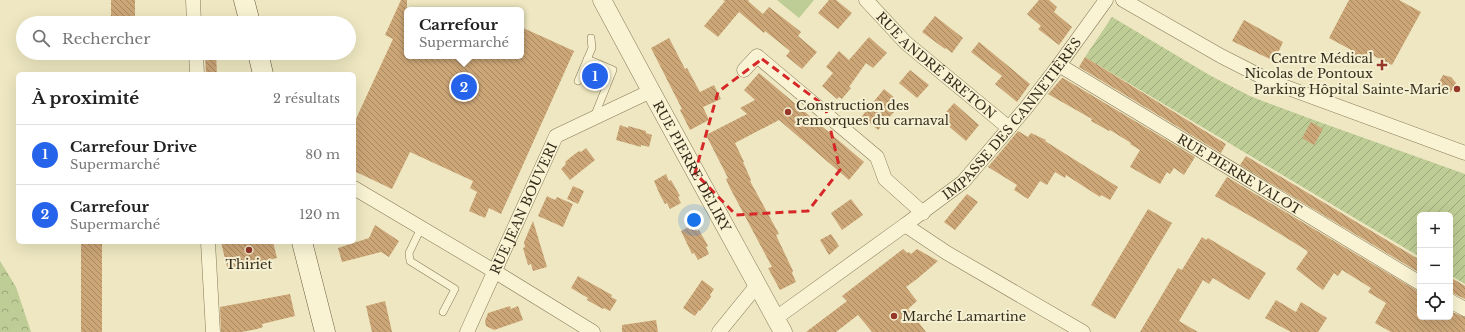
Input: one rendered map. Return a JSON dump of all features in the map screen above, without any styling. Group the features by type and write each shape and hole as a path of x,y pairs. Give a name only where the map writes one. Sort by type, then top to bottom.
{"main road":[{"path":"244,0 248,16"},
{"path":"260,60 263,72"},
{"path":"303,244 325,332"},
{"path":"316,244 338,332"}],"street":[{"path":"193,0 194,16"},
{"name":"RUE PIERRE DELIRY","path":"602,0 651,92 780,325"},
{"name":"RUE ANDRÉ BRETON","path":"866,0 906,43 1009,128"},
{"name":"IMPASSE DES CANNETIÈRES","path":"780,325 905,225 963,182 1060,65 1106,0"},
{"path":"1123,0 1221,56 1272,82 1465,153"},
{"path":"744,70 757,56 877,158 885,179 922,213"},
{"path":"196,60 197,72"},
{"name":"RUE PIERRE VALOT","path":"1060,65 1417,281"},
{"name":"RUE JEAN BOUVERI","path":"467,332 556,136 651,92"},
{"path":"356,189 593,332"},
{"path":"905,225 947,253 1084,332"},
{"path":"208,244 213,332"},
{"path":"719,332 758,284"},
{"path":"1453,303 1465,309"}],"lane":[{"path":"578,80 592,48 591,38"},
{"path":"587,58 613,70 593,119"},
{"path":"426,231 409,253 410,261 455,289 443,312"}],"highlighted area":[{"path":"762,59 825,106 840,170 808,211 736,215 695,173 718,92"}],"green space":[{"path":"777,0 814,0 799,18"},
{"path":"1112,17 1211,76 1252,97 1465,174 1465,284 1453,277 1453,212 1417,212 1417,255 1085,57"},
{"path":"0,261 16,287 31,332 0,332"}],"building":[{"path":"111,0 135,0 135,16 111,16"},
{"path":"401,0 407,0 407,7 404,7 404,59 524,59 524,28 574,51 501,214 489,208 485,218 469,211 477,192 470,188 473,181 410,152 392,189 356,172 356,119 393,39 385,35"},
{"path":"723,0 749,0 748,1 763,14 769,7 801,32 798,36 817,52 802,69 786,56 790,51 765,31 764,33 739,12 718,37 704,26 725,1"},
{"path":"829,0 836,0 852,13 838,29 818,13"},
{"path":"1039,0 1049,0 1057,7 1054,12 1072,27 1059,45 1038,29 1041,26 1027,14"},
{"path":"1349,0 1399,0 1421,12 1392,65 1370,54 1364,65 1355,62 1351,57 1355,52 1329,38"},
{"path":"935,16 963,38 952,53 922,32"},
{"path":"1244,20 1283,42 1274,61 1232,41"},
{"path":"869,37 887,53 873,68 866,63 849,87 851,88 842,99 839,97 837,99 822,86 833,73 826,67 839,51 849,60"},
{"path":"669,38 685,69 687,68 700,92 714,85 721,99 703,107 709,120 690,130 680,110 682,109 651,48"},
{"path":"979,42 1030,84 1017,102 995,84 1002,76 971,52"},
{"path":"1085,57 1226,144 1221,153 1079,67"},
{"path":"205,60 216,60 217,72 206,72"},
{"path":"910,70 929,85 917,98 899,83"},
{"path":"759,73 864,162 849,180 779,120 735,143 744,162 751,180 750,181 779,234 776,235 793,271 792,273 796,282 780,290 768,268 772,267 730,188 726,179 728,178 706,135 747,114 740,108 755,100 744,90"},
{"path":"1443,75 1451,77 1456,83 1450,93 1442,92 1437,86"},
{"path":"1062,78 1195,157 1184,175 1174,168 1170,174 1167,172 1160,184 1130,167 1140,150 1110,130 1109,131 1091,121 1092,119 1048,94"},
{"path":"884,89 895,98 888,107 894,112 878,130 862,116"},
{"path":"954,103 979,125 966,141 940,119"},
{"path":"1311,122 1323,129 1314,145 1302,138"},
{"path":"620,125 646,131 646,133 652,135 649,147 641,145 641,147 616,140"},
{"path":"1018,131 1028,137 1031,133 1046,140 1045,141 1118,187 1110,200 1101,195 1100,197 1066,175 1065,178 1055,172 1047,185 1040,181 1028,199 1014,190 1017,185 988,167"},
{"path":"586,148 595,160 570,180 561,169 566,164 565,162 579,151 581,152"},
{"path":"1246,156 1417,258 1417,271 1240,165"},
{"path":"666,174 669,181 671,180 680,196 678,197 681,203 670,209 667,203 665,204 654,181"},
{"path":"1227,177 1417,290 1417,320 1453,320 1453,312 1465,317 1465,332 1391,332 1375,323 1386,303 1368,292 1371,288 1342,270 1338,276 1334,273 1323,290 1296,269 1308,252 1306,250 1215,196"},
{"path":"573,186 584,191 578,204 567,199"},
{"path":"967,194 978,202 955,230 944,222"},
{"path":"547,196 555,200 557,197 573,204 563,227 538,216"},
{"path":"851,199 863,215 842,230 831,213"},
{"path":"1148,209 1172,223 1115,319 1091,305"},
{"path":"533,221 547,267 533,271 531,264 528,265 523,248 525,247 524,242"},
{"path":"694,224 697,231 699,230 708,246 706,247 709,254 698,260 694,253 692,254 681,231"},
{"path":"375,225 399,241 389,257 381,252 342,262 338,248 350,244 356,244 356,242 369,238"},
{"path":"831,234 839,246 829,255 820,240"},
{"path":"1202,237 1206,240 1208,238 1266,273 1249,300 1213,278 1209,284 1203,280 1179,321 1198,332 1140,332 1178,268 1182,270"},
{"path":"81,244 102,244 102,332 81,332"},
{"name":"Thiriet","path":"221,244 274,244 277,258 228,271"},
{"path":"903,249 907,253 909,252 911,254 917,249 938,261 906,287 917,301 908,309 926,332 872,332 858,315 836,332 806,332 847,301 842,296"},
{"path":"578,276 612,295 611,297 617,300 610,311 604,308 603,309 587,300 588,298 571,288"},
{"path":"1453,279 1465,286 1465,299 1453,293"},
{"path":"702,280 714,289 710,295 711,297 695,316 683,308"},
{"path":"290,294 295,316 262,324 263,327 257,329 242,332 221,332 220,307"},
{"path":"1276,300 1296,312 1301,302 1327,318 1318,332 1291,332 1265,318"},
{"path":"385,301 392,332 372,332 366,306"},
{"path":"510,306 511,309 518,306 523,320 494,330 486,326 485,321 488,313"},
{"path":"656,320 658,332 622,332 622,325"}],"place":[{"name":"Centre Médical Nicolas de Pontoux","path":"1382,65"},
{"name":"Carrefour Drive","path":"595,76"},
{"name":"Carrefour","path":"464,87"},
{"name":"Parking Hôpital Sainte-Marie","path":"1457,89"},
{"name":"Construction des remorques du carnaval","path":"788,112"},
{"name":"Thiriet","path":"249,250"},
{"name":"Marché Lamartine","path":"894,316"}]}
